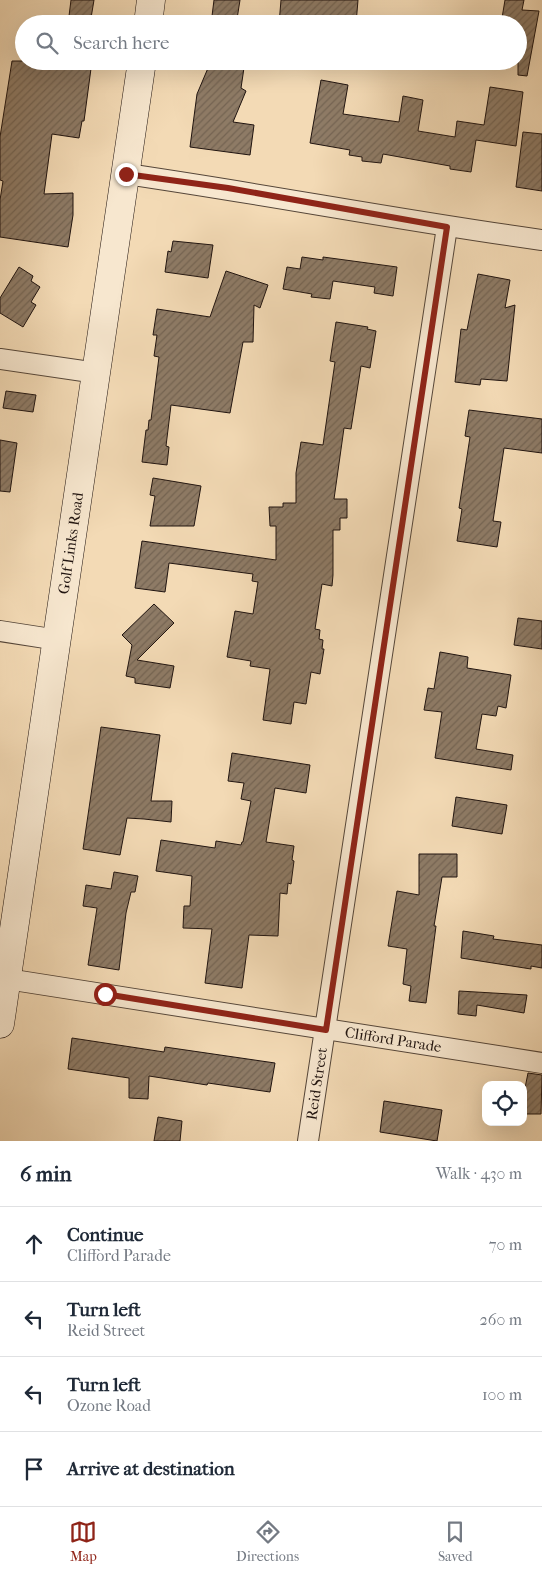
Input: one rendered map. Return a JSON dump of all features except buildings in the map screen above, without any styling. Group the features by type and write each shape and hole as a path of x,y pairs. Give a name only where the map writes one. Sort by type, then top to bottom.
{"main road":[{"path":"149,15 151,0"},
{"name":"Golf Links Road","path":"0,1024 141,70"}],"street":[{"path":"126,174 228,188 447,227 542,240"},
{"name":"Reid Street","path":"308,1141 447,227"},
{"path":"0,359 97,373"},
{"path":"0,632 58,640"},
{"name":"Clifford Parade","path":"7,979 542,1063"}],"route":[{"path":"105,994 326,1030 447,227 228,188 126,174"}]}
